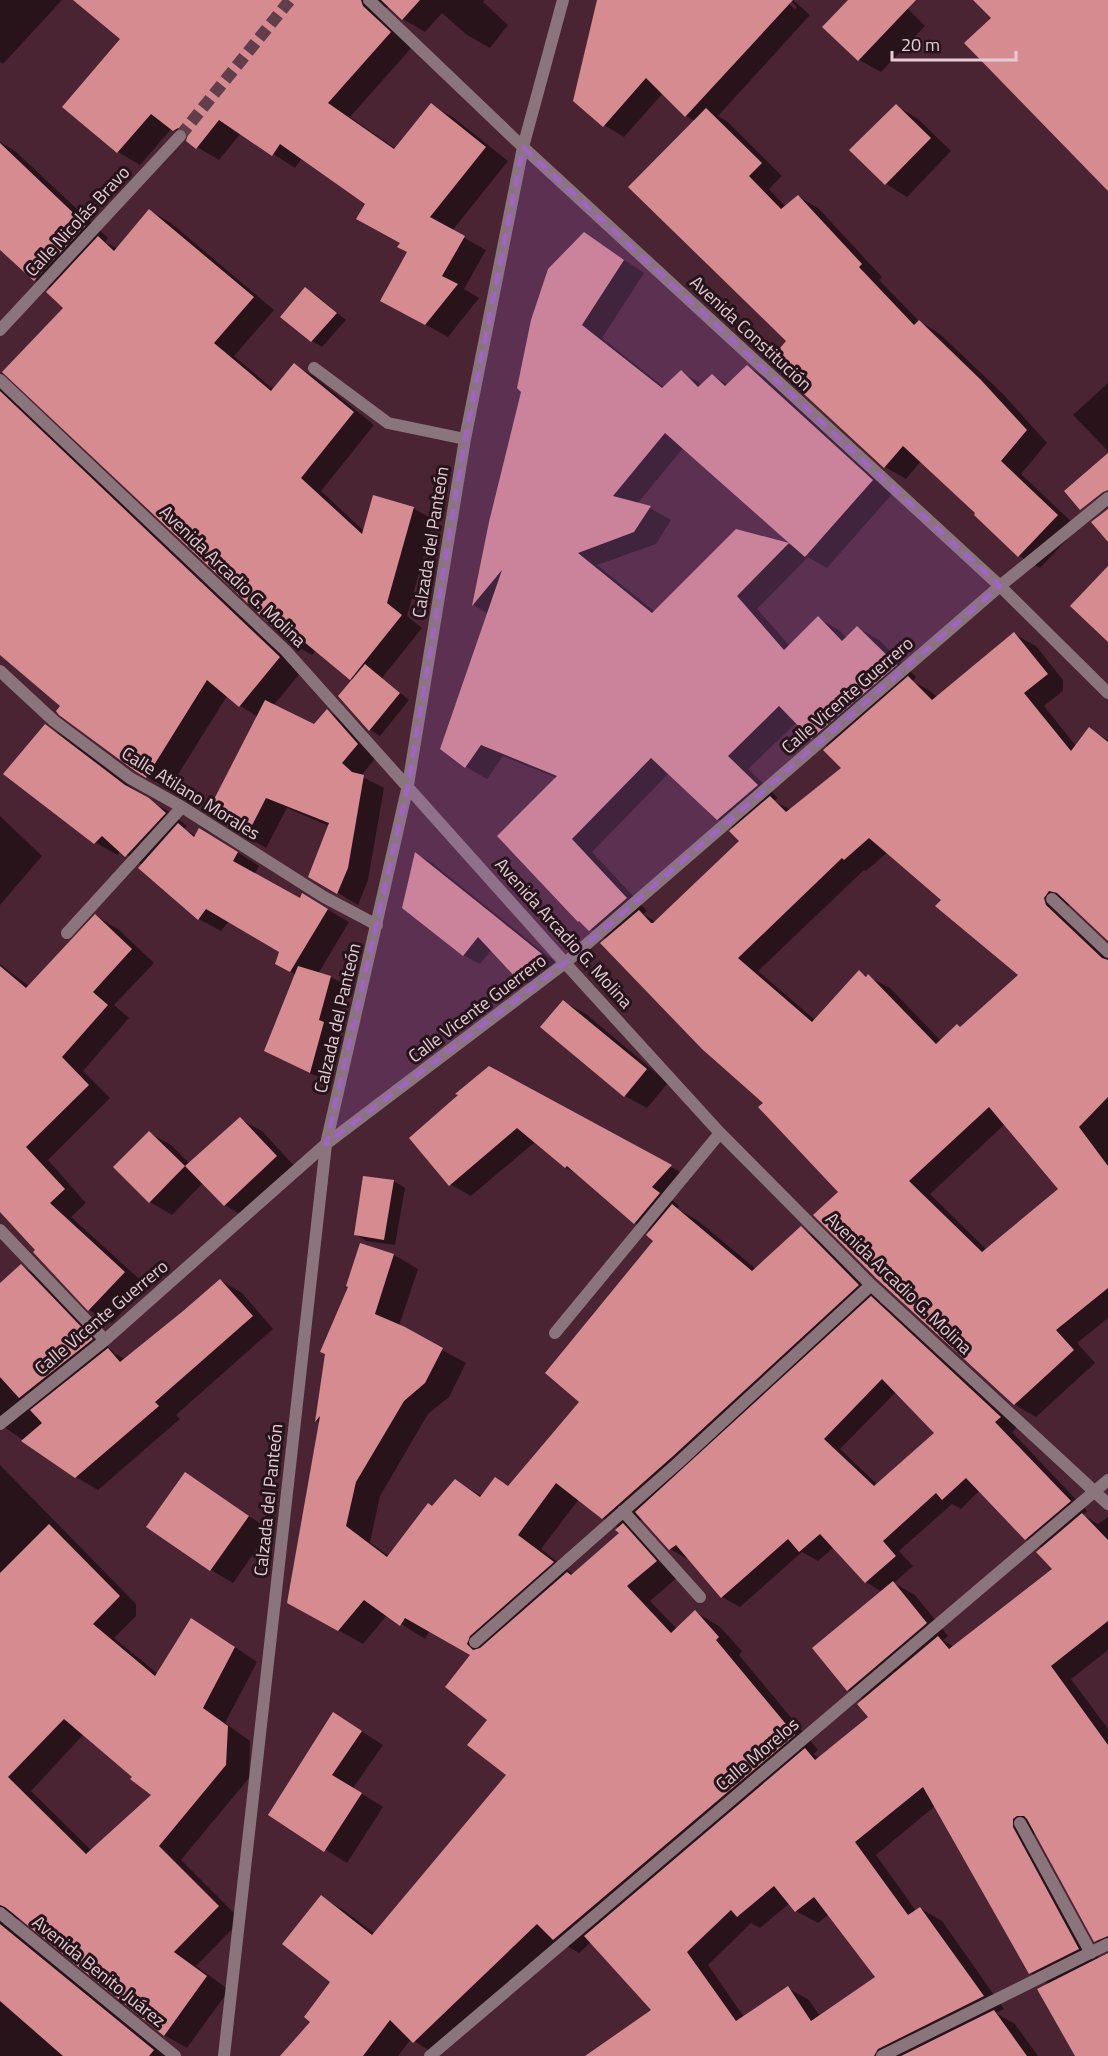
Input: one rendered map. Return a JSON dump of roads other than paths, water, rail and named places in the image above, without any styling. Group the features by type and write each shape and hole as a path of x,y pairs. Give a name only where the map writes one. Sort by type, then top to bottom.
{"street":[{"name":"Avenida Constitución","path":"369,0 523,147 1000,586 1108,693"},
{"name":"Calzada del Panteón","path":"224,2056 326,1144 408,785 465,439 523,147 563,0"},
{"name":"Calle Nicolás Bravo","path":"0,330 180,136"},
{"path":"314,368 388,423 465,439"},
{"name":"Avenida Arcadio G. Molina","path":"0,380 286,651 720,1133 871,1286 1108,1504"},
{"name":"Calle Vicente Guerrero","path":"0,1424 105,1340 326,1144 565,963 1000,586 1108,498"},
{"name":"Calle Atilano Morales","path":"0,671 54,721 130,778 182,807 324,897 377,925"},
{"path":"68,933 182,807"},
{"path":"1052,899 1108,952"},
{"path":"555,1333 720,1133"},
{"path":"0,1230 105,1340"},
{"path":"475,1642 678,1463 871,1286"},
{"name":"Calle Morelos","path":"429,2056 1108,1480"},
{"path":"623,1511 700,1597"},
{"path":"1020,1823 1091,1953"},
{"name":"Avenida Benito Juárez","path":"0,1913 175,2056"},
{"path":"882,2056 1108,1944"}],"tunnel":[{"path":"180,136 290,0"}]}
